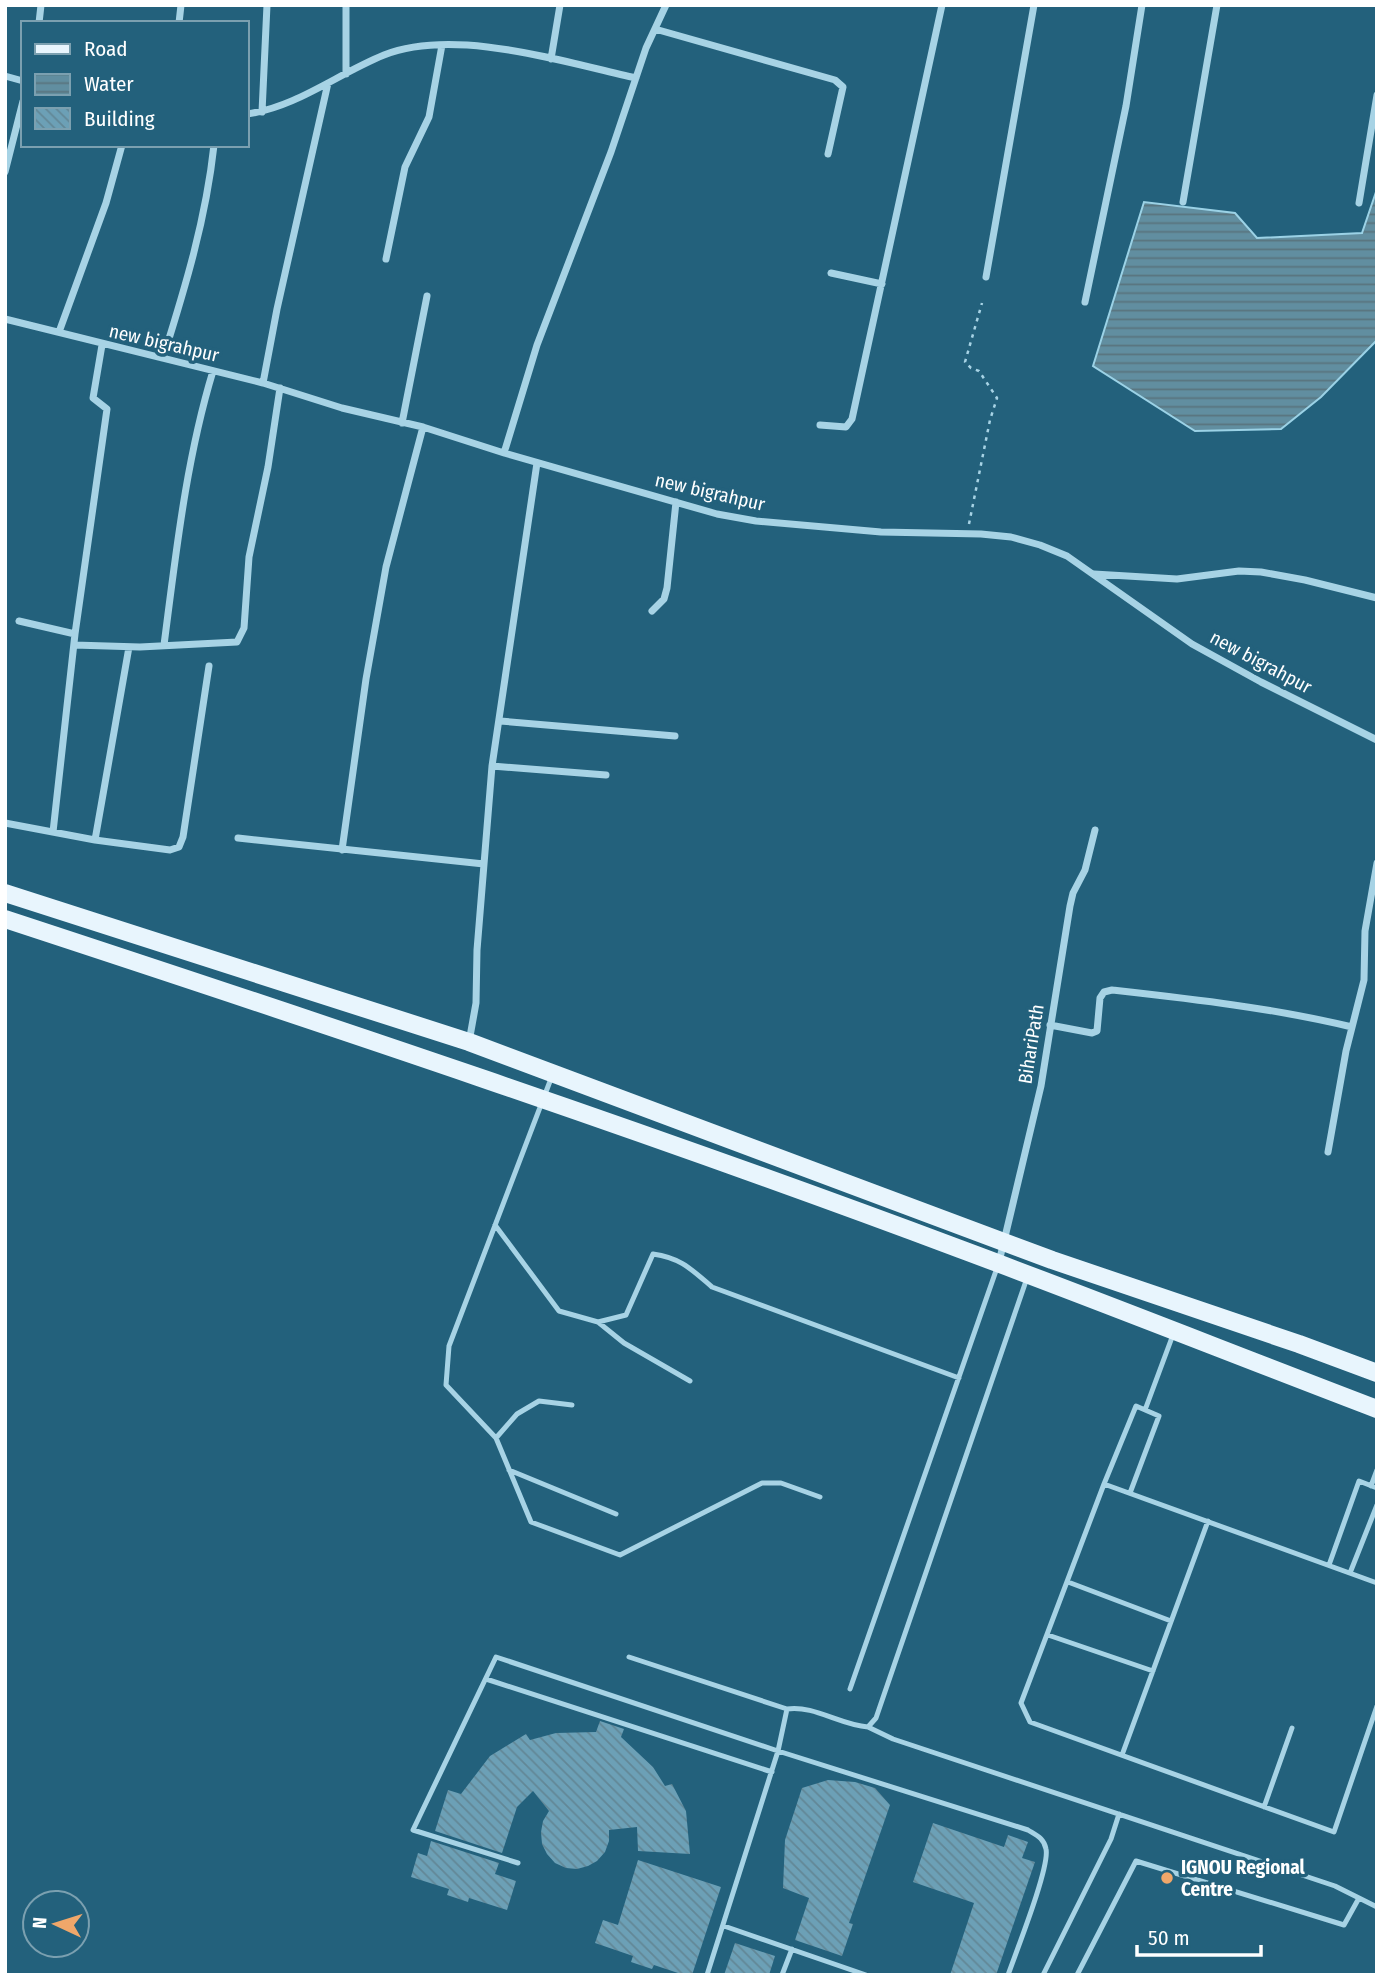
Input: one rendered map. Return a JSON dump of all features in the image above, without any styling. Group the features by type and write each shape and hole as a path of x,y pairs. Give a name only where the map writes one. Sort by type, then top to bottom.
{"main road":[{"path":"5,893 469,1042 1004,1242 1377,1373"},
{"path":"5,919 544,1100 1175,1329 1377,1409"},
{"path":"120,957 128,932"},
{"path":"390,1047 399,1020"}],"street":[{"path":"262,112 267,5"},
{"path":"346,5 346,74"},
{"path":"551,59 560,5"},
{"path":"504,453 537,345 611,152 635,78 666,5"},
{"path":"820,425 846,427 852,419 942,5"},
{"path":"986,277 1034,5"},
{"path":"1084,302 1126,106 1142,5"},
{"path":"1183,202 1217,5"},
{"path":"654,29 835,80 842,87 828,154"},
{"path":"248,114 262,112 297,99 397,51 442,44 472,45 635,78"},
{"path":"386,259 405,167 429,117 442,44"},
{"path":"263,383 328,83"},
{"path":"1359,202 1377,95"},
{"path":"5,172 21,109"},
{"path":"59,332 106,203 121,147"},
{"path":"163,358 182,300 201,225 214,147"},
{"path":"831,273 882,284"},
{"path":"402,423 427,296"},
{"name":"new bigrahpur","path":"5,319 263,383 342,408 423,427 537,463 717,514 756,521 881,532 1012,537 1040,545 1067,556 1192,644 1377,740"},
{"path":"53,832 75,634 107,409 93,398 102,345"},
{"path":"164,645 191,464 213,371"},
{"path":"74,645 129,647 237,642 241,635 252,539 268,467 281,388"},
{"path":"342,850 366,679 386,566 423,427"},
{"path":"469,1042 476,1003 477,950 492,766 537,463"},
{"path":"652,611 664,599 667,589 677,502"},
{"path":"1094,574 1177,579 1239,571 1261,572 1377,598"},
{"path":"19,621 75,634"},
{"path":"95,840 129,647"},
{"path":"5,823 95,840 170,850 179,848 183,837 209,666"},
{"path":"500,721 675,736"},
{"path":"492,766 606,775"},
{"name":"BihariPath","path":"999,1264 1027,1153 1070,906 1085,870 1095,830"},
{"path":"238,838 484,864"},
{"path":"1328,1152 1352,1027 1364,980 1365,931 1377,863"},
{"path":"1050,1025 1092,1033 1097,1031 1100,998 1104,992 1112,990 1209,1000 1306,1016 1352,1027"}],"lane":[{"path":"552,1074 449,1346 446,1385 496,1438 531,1522 620,1555 762,1483 781,1483 820,1497"},
{"path":"495,1225 559,1311 598,1322 624,1343 690,1381"},
{"path":"598,1322 626,1315 653,1254 669,1256 685,1263 712,1287 959,1378"},
{"path":"850,1689 999,1264"},
{"path":"868,1727 877,1718 1028,1275"},
{"path":"1146,1410 1175,1329"},
{"path":"496,1438 517,1414 539,1401 572,1405"},
{"path":"1130,1493 1159,1416 1136,1406 1021,1703 1030,1722 1334,1832 1377,1706"},
{"path":"509,1470 616,1514"},
{"path":"1329,1565 1359,1481 1374,1487 1377,1470"},
{"path":"1104,1484 1377,1583"},
{"path":"1350,1573 1377,1505"},
{"path":"1122,1755 1208,1521"},
{"path":"1068,1582 1171,1621"},
{"path":"1048,1635 1153,1671"},
{"path":"518,1863 413,1830 496,1657 778,1751 1028,1830 1041,1838 1047,1849 1045,1868 1008,1975"},
{"path":"629,1657 787,1709 798,1707 854,1726 868,1727 893,1739 1311,1878 1377,1907"},
{"path":"486,1679 772,1772"},
{"path":"707,1975 772,1772 787,1709"},
{"path":"1264,1807 1292,1728"},
{"path":"1044,1975 1111,1839 1119,1814"},
{"path":"1077,1975 1136,1861 1344,1924 1359,1898"},
{"path":"724,1926 866,1975"},
{"path":"782,1975 792,1949"}],"path":[{"path":"968,534 988,428 997,398 979,371 965,362 982,303"}],"water":[{"path":"1377,189 1377,340 1321,397 1281,429 1195,431 1093,366 1144,202 1235,213 1257,238 1362,233"}],"building":[{"path":"600,1721 624,1729 621,1737 653,1767 665,1786 672,1784 686,1811 690,1854 638,1851 637,1827 609,1830 605,1852 597,1861 577,1869 566,1868 555,1863 542,1844 543,1821 549,1811 533,1791 517,1807 502,1853 435,1831 448,1790 461,1794 490,1756 526,1734 530,1740 556,1733 596,1732"},
{"path":"828,1780 855,1782 875,1788 890,1805 849,1923 853,1924 842,1956 795,1940 809,1898 783,1888 785,1840 802,1788"},
{"path":"933,1823 1004,1847 1008,1835 1028,1842 1022,1858 1035,1862 996,1975 950,1975 974,1903 913,1882"},
{"path":"431,1841 499,1863 495,1874 516,1881 507,1910 469,1898 468,1902 447,1895 449,1889 411,1877 418,1853 427,1856"},
{"path":"638,1860 721,1887 692,1975 654,1965 652,1969 631,1962 633,1956 595,1943 603,1920 618,1925"},
{"path":"735,1943 775,1956 769,1975 724,1975"}],"place":[{"name":"IGNOU Regional Centre","path":"1167,1878"}]}
